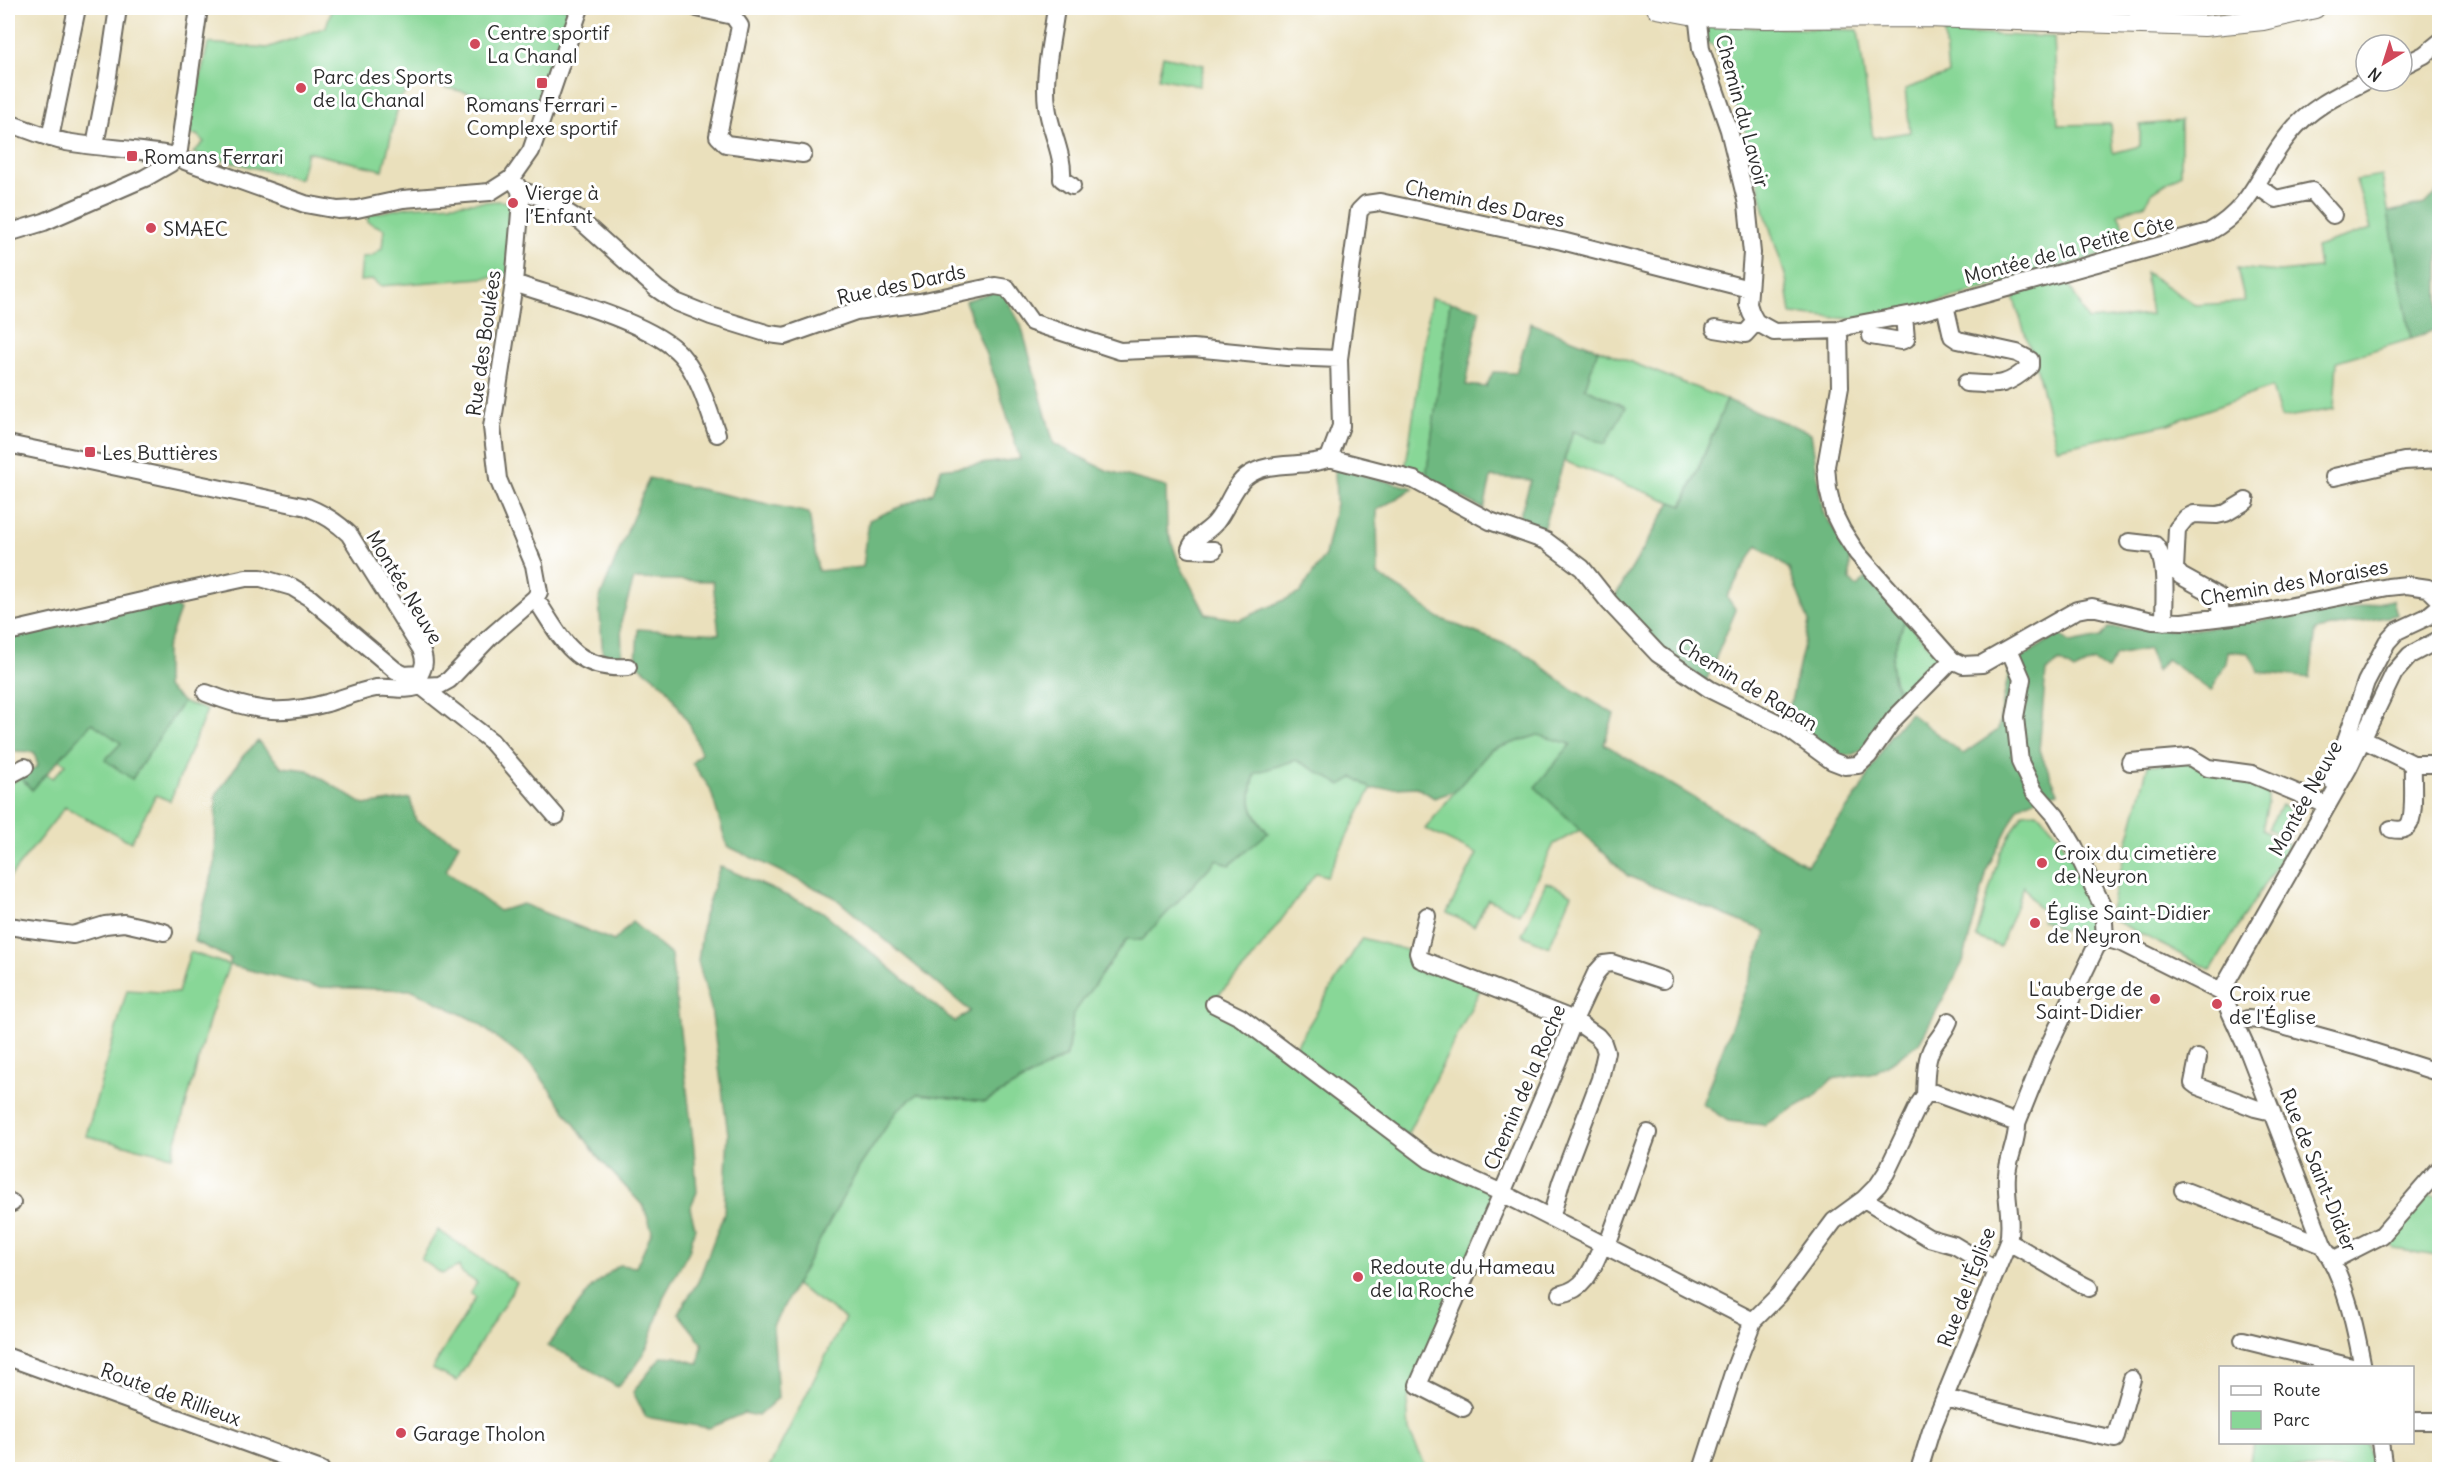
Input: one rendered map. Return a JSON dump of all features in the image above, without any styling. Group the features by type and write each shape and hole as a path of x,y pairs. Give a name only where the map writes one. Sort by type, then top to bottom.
{"main road":[{"path":"1657,8 1766,18 1926,17 2204,26 2263,20 2314,8"}],"street":[{"path":"50,138 77,8"},
{"path":"95,145 118,8"},
{"path":"8,233 54,218 145,178 176,157 199,8"},
{"path":"8,123 50,138 176,157 290,199 338,210 357,209 403,199 490,192 516,184 531,150 580,8"},
{"path":"697,8 734,16 740,26 718,136 726,144 803,154"},
{"path":"1056,8 1046,102 1063,167 1062,179 1072,186"},
{"name":"Chemin du Lavoir","path":"1701,12 1698,22 1701,49 1738,163 1747,204 1752,253 1749,289"},
{"path":"2414,60 2439,42"},
{"name":"Montée de la Petite Côte","path":"1756,322 1774,332 1839,330 1904,316 2209,232 2236,214 2287,135 2298,123 2334,96 2354,87"},
{"name":"Rue des Boulées","path":"516,184 521,201 514,283 492,427 498,479 534,565 539,592 536,598"},
{"name":"Rue des Dards","path":"516,184 546,199 582,222 657,289 676,302 761,332 785,336 856,311 920,302 995,286 1007,288 1031,322 1120,351 1193,348 1339,359"},
{"path":"2256,185 2276,199 2312,191 2333,215"},
{"name":"Chemin des Dares","path":"1329,458 1341,426 1339,359 1359,211 1366,204 1380,202 1562,242 1749,289"},
{"path":"514,283 643,328 670,344 682,356 693,374 717,434"},
{"path":"1715,329 1745,334 1756,322 1748,304 1749,289"},
{"path":"1945,305 1952,336 1958,340 2017,353 2030,360 2030,366 2014,381 1994,384 1966,383"},
{"path":"1870,322 1871,336 1901,341 1906,339 1904,316"},
{"path":"1839,330 1840,387 1826,466 1828,489 1834,514 1857,553 1952,660"},
{"name":"Montée Neuve","path":"8,444 307,507 323,513 349,534 421,650 424,667 417,681"},
{"path":"1214,550 1190,549 1192,542 1214,524 1247,476 1263,469 1319,463 1329,458"},
{"name":"Chemin de Rapan","path":"1329,458 1414,480 1490,521 1546,541 1582,568 1609,602 1658,654 1711,690 1784,726 1832,761 1845,766 1858,765 1869,755 1894,719 1952,660"},
{"path":"2334,477 2404,461 2439,459"},
{"path":"2221,618 2219,597 2181,576 2175,569 2176,535 2181,522 2194,514 2226,513 2246,501"},
{"path":"2128,542 2156,545 2161,550 2164,622"},
{"path":"8,632 246,578 261,578 292,587 310,598 395,670 417,681 491,741 556,816"},
{"name":"Chemin des Moraises","path":"1952,660 1963,665 1982,664 2078,610 2092,607 2131,617 2182,622 2307,604 2388,586 2428,588 2439,600"},
{"path":"206,693 236,706 261,711 290,711 378,688 406,690 417,681 440,685 449,680 489,638 536,598 565,642 575,652 597,666 628,667"},
{"path":"2130,762 2190,757 2208,768 2252,774 2326,805 2332,780 2375,662 2397,631 2427,617 2439,606"},
{"name":"Montée Neuve","path":"2221,992 2362,739 2389,682 2400,665 2417,650 2439,639"},
{"path":"2010,649 2022,680 2014,717 2020,762 2034,791 2055,816 2074,846 2103,907 2105,938 2125,944 2221,992"},
{"path":"2362,739 2413,764 2439,764"},
{"path":"2391,829 2405,828 2412,818 2413,764"},
{"path":"8,776 25,767"},
{"path":"1427,916 1418,953 1420,959 1574,1020 1603,1043 1606,1052 1600,1079 1551,1218"},
{"path":"8,926 74,935 105,925 124,923 164,932"},
{"name":"Rue de l'Église","path":"1918,1470 1931,1431 2008,1242 2012,1227 2007,1174 2017,1123 2043,1058 2096,947 2105,938"},
{"name":"Chemin de la Roche","path":"1663,980 1612,963 1604,964 1596,973 1502,1193 1753,1321"},
{"name":"Rue de Saint-Didier","path":"2221,992 2237,1023 2324,1245 2333,1260 2354,1322 2363,1366"},
{"path":"1214,1004 1240,1017 1430,1160 1502,1193 1418,1385 1463,1408"},
{"path":"2237,1023 2248,1019 2260,1020 2333,1039 2439,1073"},
{"path":"1702,1470 1734,1370 1753,1321 1779,1295 1834,1221 1864,1199 1886,1173 1925,1095 1932,1048 1944,1033 1949,1021"},
{"path":"2198,1058 2193,1083 2197,1086 2272,1112"},
{"path":"1925,1095 1935,1093 2017,1123"},
{"path":"1561,1294 1571,1292 1587,1280 1605,1245 1648,1133"},
{"path":"2333,1260 2382,1235 2439,1168"},
{"path":"2183,1190 2324,1245"},
{"path":"1864,1199 1929,1238 1954,1245 1996,1270"},
{"path":"2008,1242 2044,1261 2057,1272 2089,1288"},
{"path":"2243,1340 2348,1366"},
{"name":"Route de Rillieux","path":"8,1357 321,1470"},
{"path":"1946,1398 2062,1428 2115,1439 2132,1379"},
{"path":"2414,1421 2439,1421"},
{"path":"2380,1444 2384,1470"}],"green space":[{"name":"Parc des Sports de la Chanal","path":"332,8 571,8 535,108 408,79 404,95 400,98 383,170 307,152 300,179 193,153 204,142 197,135 188,134 208,43 267,48 326,27"},
{"path":"1707,26 1858,30 1873,138 1910,132 1905,89 1948,74 1944,33 2054,37 2058,125 2110,124 2113,153 2140,146 2140,125 2181,121 2181,174 2151,193 2146,204 2118,214 2133,246 1914,309 1851,319 1791,314 1786,278 1765,213 1749,142 1714,46 1705,41 1703,29"},
{"path":"1163,56 1204,65 1199,86 1158,78"},
{"path":"2382,176 2411,339 2337,361 2334,409 2281,418 2272,387 2165,425 2057,448 2037,370 2012,293 2065,277 2088,320 2151,315 2145,272 2195,305 2245,302 2237,268 2279,272 2319,268 2316,247 2371,229 2356,180"},
{"path":"2439,191 2439,328 2411,339 2388,212 2425,204"},
{"path":"511,202 515,205 507,276 380,286 373,280 360,281 362,257 372,256 382,248 384,229 368,222 367,215 408,207"},
{"path":"1001,289 1021,325 1054,444 1106,470 1166,487 1167,529 1179,563 1206,614 1240,620 1300,593 1325,555 1336,504 1335,468 1414,488 1377,510 1378,575 1439,618 1522,651 1570,688 1614,714 1604,744 1807,865 1859,792 1890,736 1910,713 1963,754 1998,730 2010,665 2059,634 2071,643 2101,637 2108,628 2188,630 2354,608 2393,600 2397,615 2316,630 2310,678 2259,672 2249,653 2228,651 2226,663 2211,691 2166,659 2157,671 2148,649 2116,655 2107,670 2094,661 2074,671 2060,662 2046,671 2039,750 2058,792 2026,802 2018,808 1988,867 1963,962 1919,1043 1876,1072 1832,1079 1814,1097 1764,1125 1728,1121 1702,1104 1767,932 1628,876 1535,787 1571,744 1538,735 1491,750 1455,791 1434,798 1417,787 1371,789 1354,777 1341,785 1296,760 1255,773 1251,805 1253,812 1268,833 1229,865 1217,859 1142,940 1127,939 1073,1014 1067,1055 985,1102 918,1094 898,1109 860,1166 773,1326 778,1398 758,1416 744,1413 709,1428 646,1417 633,1392 661,1357 677,1357 699,1364 702,1343 678,1313 698,1282 724,1213 728,1134 711,1008 698,961 704,916 720,866 823,912 955,1022 970,1011 834,897 727,846 710,788 692,763 701,753 690,725 666,687 636,663 638,629 719,634 713,581 634,579 621,622 622,658 603,658 599,600 649,478 809,513 818,571 863,567 869,520 933,493 941,469 1020,459 997,383 965,301"},
{"path":"1431,298 1450,302 1426,478 1405,471"},
{"path":"1450,302 1480,309 1466,385 1486,387 1493,372 1516,373 1531,323 1598,349 1585,388 1626,407 1605,444 1573,431 1541,535 1516,527 1531,480 1491,477 1484,509 1426,478"},
{"path":"1598,349 1727,400 1682,506 1564,461 1573,431 1626,407 1585,388"},
{"path":"1727,400 1811,433 1823,512 1850,553 1850,580 1857,587 1867,577 1905,620 1892,658 1893,676 1901,697 1862,750 1849,756 1838,754 1787,719 1809,622 1789,569 1757,545 1727,597 1736,610 1706,681 1658,649 1613,600 1671,502 1683,506"},
{"path":"168,601 180,610 166,649 166,687 183,702 132,779 105,760 121,743 92,723 32,790 20,777 38,766 34,752 11,751 8,748 8,638"},
{"path":"1905,620 1941,659 1901,697 1893,676 1892,658"},
{"path":"183,702 207,710 170,801 156,795 131,842 65,807 9,878 8,786 20,777 32,790 46,774 53,778 66,764 59,759 92,723 122,743 132,779"},
{"path":"1538,735 1572,744 1536,787 1580,830 1554,844 1519,914 1488,899 1474,926 1447,913 1477,854 1425,829 1491,750"},
{"path":"258,741 282,767 308,770 364,805 410,798 416,821 459,843 446,871 499,911 523,904 614,941 632,922 671,955 694,1149 697,1192 690,1208 695,1227 689,1251 664,1296 649,1343 636,1366 617,1387 568,1355 547,1346 592,1287 619,1265 636,1267 652,1231 644,1207 598,1157 533,1066 475,1021 413,990 318,987 229,965 231,959 194,941 215,864 216,795 243,756"},
{"path":"1296,760 1341,784 1354,777 1371,789 1327,876 1316,873 1247,966 1214,999 1220,1010 1496,1194 1407,1401 1409,1431 1427,1469 768,1470 845,1318 795,1285 860,1166 898,1109 918,1094 985,1102 1067,1056 1073,1014 1127,939 1142,940 1217,859 1268,833 1257,818 1252,805 1251,792 1255,773"},
{"path":"2187,762 2268,786 2268,802 2262,830 2289,845 2211,970 2108,917 2148,765"},
{"path":"2281,805 2301,815 2289,839 2268,829"},
{"path":"2037,812 2054,830 2085,877 2099,915 2094,938 2059,929 2041,920 2046,911 2037,907 2024,886 2000,947 1976,937 2000,852 2023,813"},
{"path":"1546,882 1572,894 1549,947 1522,935"},
{"path":"1362,938 1414,952 1412,967 1425,975 1437,968 1482,986 1406,1137 1294,1049"},
{"path":"190,952 229,965 211,1014 172,1156 86,1136 127,990 178,993"},
{"path":"2427,1195 2439,1197 2439,1256 2394,1249 2388,1238"},
{"path":"438,1230 517,1283 457,1381 432,1369 476,1297 470,1293 477,1283 461,1272 459,1266 442,1274 421,1259"},
{"path":"2253,1444 2366,1444 2373,1469 2249,1469"}],"place":[{"name":"Centre sportif La Chanal","path":"475,44"},
{"name":"Romans Ferrari - Complexe sportif","path":"542,83"},
{"name":"Parc des Sports de la Chanal","path":"301,88"},
{"name":"Romans Ferrari","path":"132,156"},
{"name":"Vierge à l’Enfant","path":"513,203"},
{"name":"SMAEC","path":"151,228"},
{"name":"Les Buttières","path":"90,452"},
{"name":"Croix du cimetière de Neyron","path":"2042,863"},
{"name":"Église Saint-Didier de Neyron","path":"2035,923"},
{"name":"L'auberge de Saint-Didier","path":"2155,999"},
{"name":"Croix rue de l'Église","path":"2217,1004"},
{"name":"Redoute du Hameau de la Roche","path":"1358,1277"},
{"name":"Garage Tholon","path":"401,1433"}]}
